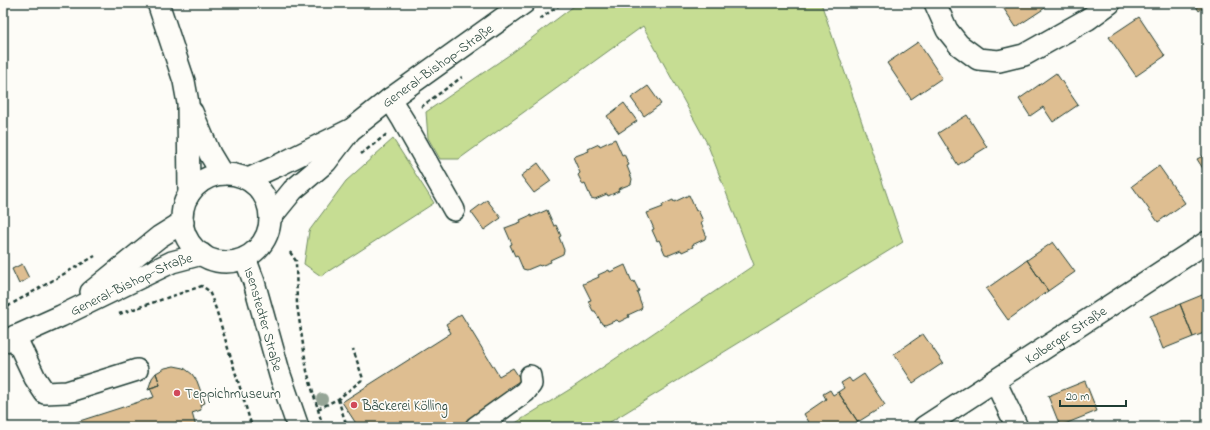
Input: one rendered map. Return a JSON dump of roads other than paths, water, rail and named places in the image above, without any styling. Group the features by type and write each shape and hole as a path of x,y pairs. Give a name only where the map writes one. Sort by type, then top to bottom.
{"street":[{"path":"158,3 184,81 188,102 189,194"},
{"name":"General-Bishop-Straße","path":"248,179 352,129 390,99 524,3"},
{"path":"935,3 947,30 959,45 978,58 999,61 1024,55 1088,19 1110,3"},
{"path":"390,99 404,120 454,210"},
{"path":"188,102 210,154 222,174"},
{"name":"General-Bishop-Straße","path":"270,217 293,190 326,162 352,129"},
{"path":"222,174 231,174 248,179 257,186 269,205 269,229 264,241 256,251 245,258 234,261 223,262 202,254 192,246 186,234 183,222 183,212 189,194 197,185 207,178 222,174"},
{"name":"General-Bishop-Straße","path":"61,316 159,237 183,222"},
{"name":"Kolberger Straße","path":"924,427 1207,242"},
{"name":"General-Bishop-Straße","path":"9,339 61,316 172,262 202,254"},
{"name":"Isenstedter Straße","path":"245,258 254,282 280,375 298,427"},
{"path":"9,339 45,393 67,392 137,370"},
{"path":"476,427 525,392 530,384 530,376"},
{"path":"995,381 1017,427"}],"place":[{"name":"Teppichmuseum","path":"177,393"},
{"name":"Bäckerei Kölling","path":"354,405"}]}
